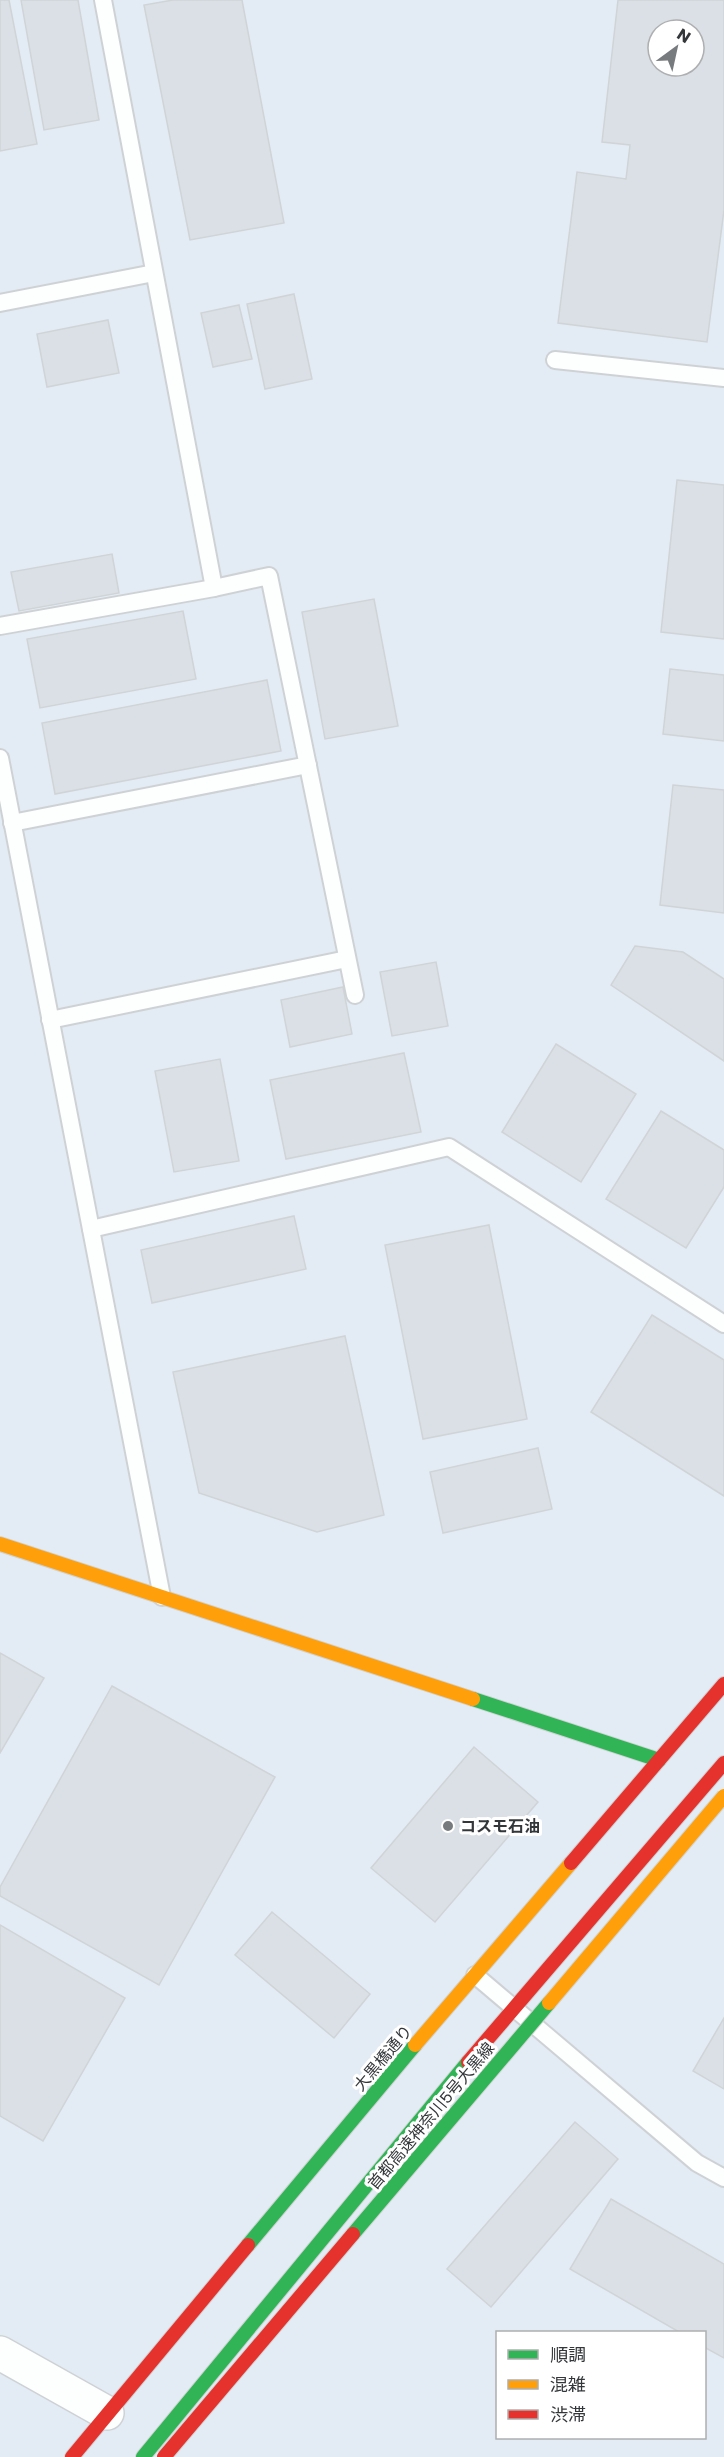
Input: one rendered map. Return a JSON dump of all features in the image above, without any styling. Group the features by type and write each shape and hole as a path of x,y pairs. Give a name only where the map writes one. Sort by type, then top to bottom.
{"main road":[{"path":"0,1544 659,1760"},
{"name":"大黒橋通り","path":"72,2457 475,1975 724,1684"},
{"path":"143,2457 513,2008 724,1763"},
{"name":"首都高速神奈川5号大黒線","path":"164,2457 724,1796"},
{"path":"538,2045 554,2027"}],"street":[{"path":"0,2353 107,2413"}],"lane":[{"path":"103,0 214,588"},
{"path":"0,303 154,273"},
{"path":"555,360 724,378"},
{"path":"0,626 269,576 355,995"},
{"path":"0,758 162,1597"},
{"path":"12,823 308,765"},
{"path":"50,1020 347,959"},
{"path":"91,1229 449,1147 724,1324"},
{"path":"475,1975 698,2163 724,2178"}],"shaded area":[{"path":"0,0 724,0 724,2457 0,2457"}],"building":[{"path":"0,0 9,0 37,144 0,151"},
{"path":"21,0 78,0 99,120 44,130"},
{"path":"173,0 242,0 284,223 190,240 144,5"},
{"path":"618,0 724,0 724,210 707,342 558,323 577,172 626,179 630,145 602,142"},
{"path":"294,294 312,379 265,389 247,304"},
{"path":"239,305 252,359 213,367 201,313"},
{"path":"108,320 119,373 47,387 37,334"},
{"path":"677,480 724,485 724,639 661,632"},
{"path":"112,554 119,593 19,611 11,572"},
{"path":"374,599 398,726 325,739 302,612"},
{"path":"183,611 196,679 40,708 27,639"},
{"path":"670,669 724,675 724,741 663,734"},
{"path":"267,680 281,751 55,794 42,723"},
{"path":"673,785 724,790 724,913 660,905"},
{"path":"635,946 683,952 724,979 724,1061 611,985"},
{"path":"436,962 448,1026 392,1036 380,972"},
{"path":"343,987 352,1034 290,1047 281,1000"},
{"path":"556,1044 636,1094 581,1182 502,1132"},
{"path":"404,1053 421,1132 286,1159 270,1080"},
{"path":"220,1059 239,1161 174,1172 155,1071"},
{"path":"661,1111 724,1150 724,1187 686,1248 606,1199"},
{"path":"294,1216 306,1269 152,1303 141,1250"},
{"path":"489,1225 527,1419 423,1439 385,1245"},
{"path":"652,1315 724,1360 724,1496 591,1412"},
{"path":"345,1336 384,1515 317,1532 199,1493 173,1372"},
{"path":"538,1448 552,1509 443,1533 430,1472"},
{"path":"0,1653 44,1678 0,1753"},
{"path":"112,1686 275,1777 159,1985 0,1896 0,1887"},
{"path":"474,1747 538,1802 435,1922 371,1868"},
{"path":"272,1912 370,1994 334,2038 235,1955"},
{"path":"0,1925 125,1998 43,2141 0,2116"},
{"path":"724,2018 724,2089 693,2071"},
{"path":"575,2122 618,2159 491,2307 447,2269"},
{"path":"611,2199 724,2264 724,2358 706,2348 706,2331 677,2331 570,2269"}],"traffic: fast":[{"path":"473,1699 659,1760"},
{"path":"353,2234 549,2003"},
{"path":"248,2245 415,2045"},
{"path":"143,2457 468,2062"}],"traffic: slow":[{"path":"0,1544 473,1699"},
{"path":"549,2003 724,1796"},
{"path":"415,2045 571,1863"}],"traffic: jam":[{"path":"571,1863 724,1684"},
{"path":"468,2062 724,1763"},
{"path":"164,2457 353,2234"},
{"path":"72,2457 248,2245"}],"place":[{"name":"コスモ石油","path":"448,1826"}]}
